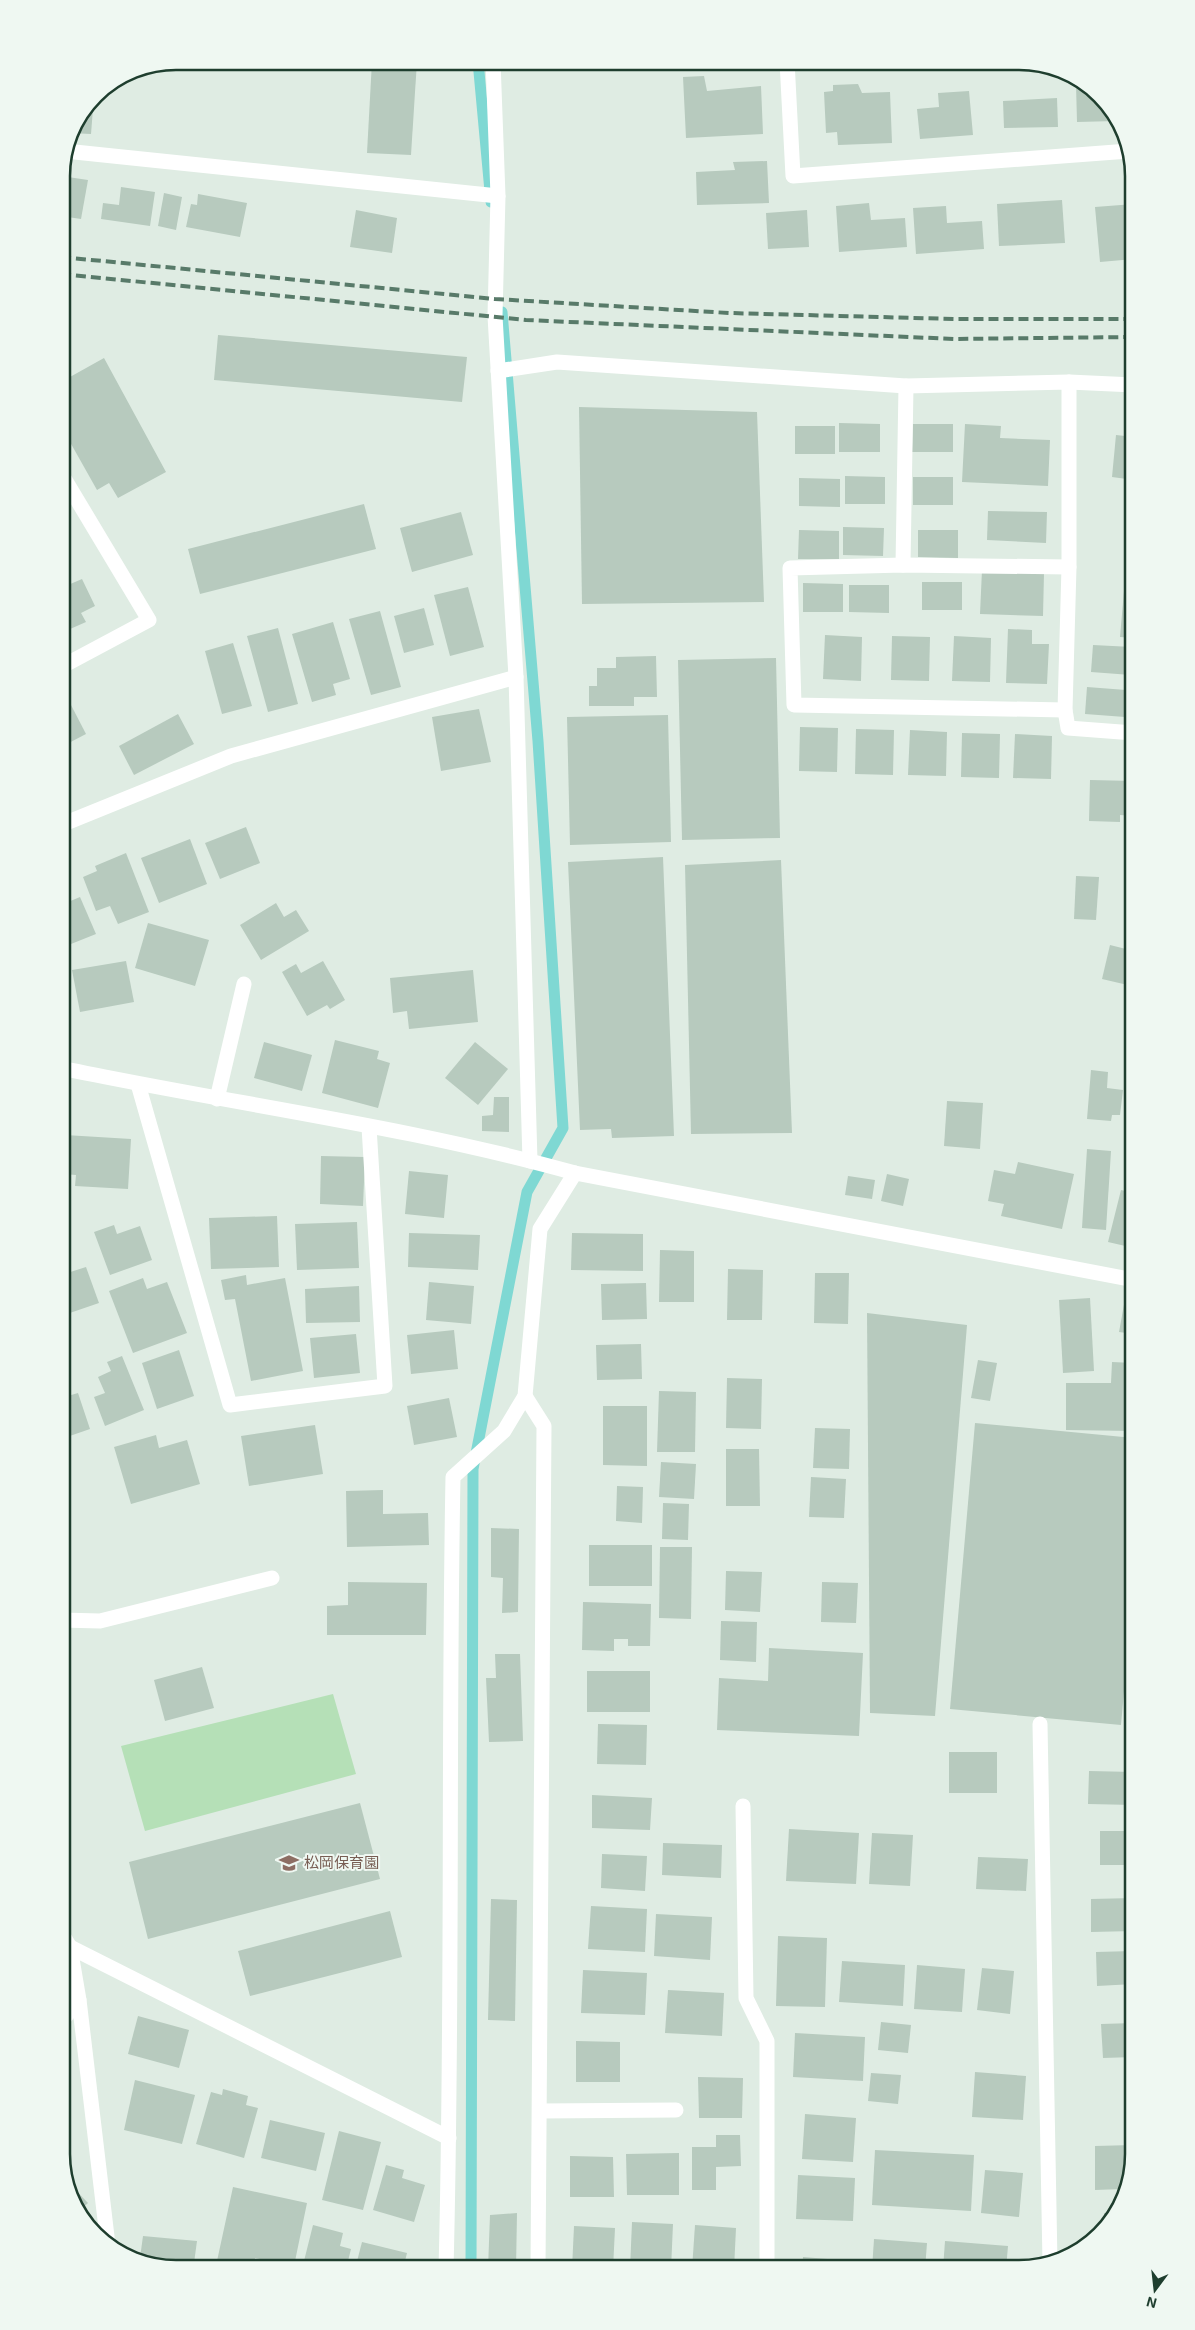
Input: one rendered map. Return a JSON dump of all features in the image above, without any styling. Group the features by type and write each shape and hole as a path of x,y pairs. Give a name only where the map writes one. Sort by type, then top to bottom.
{"street":[{"path":"493,70 498,196 495,316 516,677 530,1160"},
{"path":"787,70 793,176 1122,152"},
{"path":"73,152 498,196"},
{"path":"498,371 557,362 906,386 1069,382 1125,385"},
{"path":"1069,382 1069,567 1065,710 1068,728 1125,732"},
{"path":"903,565 906,386"},
{"path":"70,487 149,620 70,662"},
{"path":"1065,710 794,705 790,568 903,565 1069,567"},
{"path":"70,821 231,756 516,677"},
{"path":"217,1099 244,984"},
{"path":"70,1070 369,1127 530,1160 575,1173 1125,1278"},
{"path":"138,1084 230,1405 386,1386 369,1127"},
{"path":"446,2260 449,2138 449,1695 453,1477 504,1431 524,1396 540,1229 575,1173"},
{"path":"524,1396 544,1426 538,2260"},
{"path":"70,1620 100,1621 272,1578"},
{"path":"1040,1724 1050,2255"},
{"path":"743,1806 746,1998 767,2041 767,2260"},
{"path":"70,1947 449,2138"},
{"path":"70,1947 79,2000 107,2234"},
{"path":"70,2011 79,2000"},
{"path":"540,2111 676,2110"}],"green space":[{"path":"333,1694 356,1774 145,1831 121,1746"}],"building":[{"path":"372,70 416,70 411,155 367,153"},
{"path":"704,76 707,91 761,86 763,134 686,138 683,77"},
{"path":"858,84 862,93 890,92 892,143 838,145 837,132 826,133 824,92 833,91 833,85"},
{"path":"1076,87 1099,106 1110,121 1077,122"},
{"path":"969,91 973,135 920,139 917,109 939,107 938,93"},
{"path":"1057,98 1058,127 1004,128 1003,101"},
{"path":"93,110 91,134 79,133"},
{"path":"767,161 769,203 697,205 696,172 735,170 733,162"},
{"path":"70,177 88,180 81,219 70,217"},
{"path":"121,187 155,192 150,226 101,219 103,203 119,205"},
{"path":"164,193 182,197 176,230 158,226"},
{"path":"198,194 247,203 240,237 186,227 191,204 197,205"},
{"path":"1062,200 1065,243 999,246 997,204"},
{"path":"869,203 871,220 905,218 907,247 839,252 836,206"},
{"path":"1125,205 1125,260 1100,262 1095,207"},
{"path":"946,206 947,223 982,221 984,249 916,254 913,208"},
{"path":"356,210 397,218 392,253 350,247"},
{"path":"807,210 809,247 768,249 766,213"},
{"path":"218,335 467,357 462,402 214,380"},
{"path":"104,358 166,472 118,498 109,483 97,490 70,442 70,377"},
{"path":"579,407 757,412 764,602 582,604"},
{"path":"839,423 880,424 880,452 839,452"},
{"path":"913,424 953,424 953,452 912,452"},
{"path":"965,424 1001,426 1000,438 1050,440 1048,486 962,482"},
{"path":"795,426 835,426 835,454 795,454"},
{"path":"1116,435 1125,436 1125,479 1112,477"},
{"path":"845,476 885,477 885,504 845,504"},
{"path":"913,477 953,477 953,505 913,505"},
{"path":"799,478 840,479 840,507 799,506"},
{"path":"364,504 376,549 200,594 188,549"},
{"path":"988,511 1047,512 1046,543 987,540"},
{"path":"461,512 473,555 412,572 400,528"},
{"path":"843,527 884,528 883,556 843,555"},
{"path":"799,530 839,531 839,559 798,559"},
{"path":"918,530 958,530 958,558 918,557"},
{"path":"982,570 1044,573 1043,616 980,614"},
{"path":"82,579 95,606 81,613 86,622 70,629 70,584"},
{"path":"922,582 962,582 962,610 922,610"},
{"path":"803,583 843,584 843,612 803,612"},
{"path":"849,585 889,585 889,613 849,612"},
{"path":"468,587 484,647 450,656 434,595"},
{"path":"1124,591 1125,637 1120,637"},
{"path":"424,608 434,645 404,653 394,616"},
{"path":"380,611 401,687 371,695 349,619"},
{"path":"333,622 350,679 333,684 336,695 312,702 292,634"},
{"path":"278,628 298,704 268,712 247,636"},
{"path":"1008,629 1032,630 1032,644 1049,644 1047,684 1006,683"},
{"path":"825,635 862,637 861,681 823,679"},
{"path":"892,636 930,637 929,681 891,680"},
{"path":"954,636 991,638 990,682 952,681"},
{"path":"233,643 252,706 222,714 205,651"},
{"path":"1093,645 1125,647 1125,675 1091,672"},
{"path":"656,656 657,697 634,697 634,706 589,706 589,686 597,686 597,668 616,668 616,657"},
{"path":"776,658 780,838 682,840 678,660"},
{"path":"1087,687 1125,690 1125,717 1085,714"},
{"path":"70,705 86,734 70,742"},
{"path":"479,709 491,762 441,771 432,717"},
{"path":"178,714 194,744 134,775 119,746"},
{"path":"668,715 671,842 570,845 567,717"},
{"path":"800,727 838,728 837,772 799,771"},
{"path":"856,729 894,730 893,775 855,774"},
{"path":"910,730 947,732 946,776 908,775"},
{"path":"962,733 1000,734 999,778 961,777"},
{"path":"1015,734 1052,736 1051,779 1013,778"},
{"path":"1090,780 1125,781 1125,815 1120,815 1120,822 1089,821"},
{"path":"246,827 260,863 220,879 205,843"},
{"path":"190,839 207,884 159,903 141,858"},
{"path":"126,853 149,912 118,924 110,906 96,911 83,877 97,871 95,866"},
{"path":"663,857 674,1136 612,1138 611,1129 580,1130 568,862"},
{"path":"781,860 792,1133 691,1134 685,865"},
{"path":"1076,876 1099,877 1096,920 1074,919"},
{"path":"80,897 96,934 70,944 70,901"},
{"path":"276,903 284,917 296,910 309,931 261,960 240,925"},
{"path":"148,923 209,940 195,986 135,968"},
{"path":"1110,945 1125,949 1125,984 1102,979"},
{"path":"126,961 134,1002 80,1012 72,970"},
{"path":"323,961 345,1000 330,1009 327,1005 307,1016 282,972 296,964 301,973"},
{"path":"473,970 478,1022 409,1029 407,1011 393,1013 390,978"},
{"path":"335,1040 379,1051 377,1059 390,1063 378,1108 322,1093"},
{"path":"264,1042 312,1055 302,1091 254,1078"},
{"path":"475,1042 508,1069 478,1105 445,1078"},
{"path":"1091,1070 1108,1072 1107,1088 1123,1090 1120,1115 1112,1115 1111,1121 1087,1119"},
{"path":"494,1097 509,1097 509,1132 482,1131 482,1116 493,1115"},
{"path":"947,1101 983,1103 980,1149 944,1146"},
{"path":"70,1135 131,1139 128,1189 75,1186 76,1175 70,1175"},
{"path":"1087,1149 1111,1151 1106,1230 1082,1228"},
{"path":"321,1156 365,1157 363,1206 320,1204"},
{"path":"1018,1162 1074,1174 1062,1229 1001,1216 1004,1204 988,1201 994,1170 1015,1174"},
{"path":"409,1171 448,1175 444,1218 405,1214"},
{"path":"887,1174 909,1179 903,1206 881,1201"},
{"path":"848,1176 875,1180 872,1199 845,1195"},
{"path":"1121,1190 1125,1191 1125,1246 1108,1242"},
{"path":"277,1216 279,1267 211,1269 209,1218"},
{"path":"357,1222 359,1268 297,1270 295,1224"},
{"path":"114,1225 117,1234 140,1226 152,1260 110,1275 94,1232"},
{"path":"409,1233 480,1235 478,1270 408,1267"},
{"path":"572,1233 643,1234 643,1271 571,1270"},
{"path":"660,1250 694,1251 694,1302 659,1302"},
{"path":"86,1267 99,1303 70,1313 70,1272"},
{"path":"728,1269 763,1270 762,1320 727,1320"},
{"path":"815,1273 849,1273 848,1324 814,1323"},
{"path":"246,1275 247,1285 285,1278 303,1371 251,1381 235,1299 225,1300 221,1280"},
{"path":"143,1278 147,1289 167,1282 187,1333 133,1353 109,1291"},
{"path":"429,1282 474,1286 471,1324 426,1320"},
{"path":"646,1283 647,1319 602,1320 601,1284"},
{"path":"359,1286 360,1322 306,1323 305,1289"},
{"path":"1090,1298 1094,1371 1063,1373 1059,1300"},
{"path":"1125,1299 1125,1333 1119,1332"},
{"path":"867,1313 967,1325 935,1716 870,1713"},
{"path":"454,1330 458,1369 411,1374 407,1335"},
{"path":"356,1334 360,1373 314,1378 310,1338"},
{"path":"641,1344 642,1379 597,1380 596,1345"},
{"path":"179,1350 194,1396 157,1409 142,1363"},
{"path":"122,1356 144,1410 105,1426 94,1397 105,1393 98,1377 111,1371 107,1362"},
{"path":"978,1360 997,1363 990,1401 971,1398"},
{"path":"1112,1362 1125,1363 1125,1431 1066,1430 1066,1383 1111,1383"},
{"path":"727,1378 762,1379 761,1429 726,1428"},
{"path":"659,1391 696,1392 695,1452 657,1452"},
{"path":"78,1393 90,1429 70,1436 70,1395"},
{"path":"449,1398 457,1437 414,1445 407,1406"},
{"path":"603,1406 647,1406 647,1466 603,1465"},
{"path":"975,1423 1125,1437 1125,1680 1121,1725 950,1709"},
{"path":"315,1425 323,1474 249,1486 241,1436"},
{"path":"815,1428 850,1429 849,1469 813,1468"},
{"path":"156,1435 159,1448 187,1440 200,1484 131,1504 114,1447"},
{"path":"726,1449 759,1449 760,1506 726,1506"},
{"path":"661,1462 696,1464 694,1499 659,1497"},
{"path":"811,1477 846,1479 844,1518 809,1517"},
{"path":"617,1486 643,1487 642,1523 616,1521"},
{"path":"383,1490 383,1514 428,1513 429,1545 347,1547 346,1491"},
{"path":"663,1503 689,1504 688,1540 662,1539"},
{"path":"491,1528 519,1529 518,1612 502,1613 503,1578 491,1577"},
{"path":"589,1545 652,1545 652,1586 589,1586"},
{"path":"660,1547 692,1547 691,1619 659,1618"},
{"path":"726,1571 762,1572 760,1612 725,1610"},
{"path":"348,1582 427,1583 426,1635 327,1635 327,1606 348,1605"},
{"path":"822,1582 858,1583 856,1623 821,1622"},
{"path":"583,1602 651,1604 650,1646 628,1646 628,1639 614,1639 614,1651 582,1650"},
{"path":"721,1621 757,1622 756,1662 720,1660"},
{"path":"769,1648 863,1653 859,1736 717,1730 719,1678 768,1681"},
{"path":"495,1654 520,1654 523,1741 489,1742 486,1678 496,1678"},
{"path":"202,1667 214,1708 165,1721 154,1680"},
{"path":"587,1671 650,1671 650,1712 587,1712"},
{"path":"598,1724 647,1725 646,1765 597,1764"},
{"path":"949,1752 997,1752 997,1793 949,1793"},
{"path":"1089,1771 1125,1772 1125,1805 1088,1804"},
{"path":"592,1795 652,1798 650,1830 592,1828"},
{"path":"360,1803 380,1879 148,1939 129,1862"},
{"path":"789,1829 859,1833 856,1884 786,1881"},
{"path":"1100,1831 1125,1831 1125,1865 1100,1865"},
{"path":"872,1833 913,1835 910,1886 869,1884"},
{"path":"663,1843 722,1845 721,1878 662,1875"},
{"path":"602,1854 647,1856 645,1891 601,1888"},
{"path":"978,1857 1028,1859 1026,1891 976,1889"},
{"path":"1125,1898 1125,1931 1091,1932 1091,1899"},
{"path":"491,1899 517,1900 515,2021 488,2020"},
{"path":"591,1906 647,1909 645,1952 588,1949"},
{"path":"390,1911 402,1957 250,1996 238,1951"},
{"path":"656,1914 712,1917 710,1960 654,1956"},
{"path":"778,1936 827,1938 825,2007 776,2006"},
{"path":"1125,1951 1125,1984 1097,1986 1096,1952"},
{"path":"842,1961 905,1965 903,2006 839,2002"},
{"path":"917,1965 965,1969 962,2012 914,2009"},
{"path":"982,1968 1014,1971 1010,2014 977,2010"},
{"path":"583,1970 647,1973 645,2015 581,2013"},
{"path":"668,1990 724,1993 722,2036 665,2033"},
{"path":"138,2016 189,2030 179,2068 128,2054"},
{"path":"881,2022 911,2025 908,2053 878,2050"},
{"path":"1125,2023 1125,2057 1103,2058 1101,2024"},
{"path":"795,2033 865,2037 863,2081 793,2077"},
{"path":"576,2041 620,2042 620,2082 576,2082"},
{"path":"975,2072 1026,2076 1023,2120 972,2117"},
{"path":"871,2073 901,2075 898,2104 868,2101"},
{"path":"698,2077 743,2078 742,2118 699,2118"},
{"path":"135,2080 195,2095 182,2144 124,2130"},
{"path":"223,2089 248,2096 246,2105 258,2108 244,2158 196,2144 211,2092 222,2095"},
{"path":"805,2114 856,2118 853,2162 802,2159"},
{"path":"270,2120 325,2133 316,2171 261,2158"},
{"path":"339,2131 381,2142 363,2210 322,2200"},
{"path":"716,2135 740,2135 741,2166 716,2167 716,2190 692,2190 692,2147 716,2147"},
{"path":"1125,2145 1124,2168 1119,2189 1095,2190 1095,2146"},
{"path":"875,2150 974,2155 971,2211 872,2205"},
{"path":"679,2153 679,2195 627,2195 626,2154"},
{"path":"570,2156 613,2157 614,2197 570,2197"},
{"path":"386,2165 404,2170 402,2178 425,2185 414,2222 373,2210"},
{"path":"985,2170 1023,2173 1019,2217 981,2213"},
{"path":"798,2175 855,2178 853,2221 796,2219"},
{"path":"233,2187 307,2203 295,2260 265,2260 255,2258 255,2260 217,2260"},
{"path":"77,2191 88,2203 84,2207"},
{"path":"517,2213 516,2260 488,2260 490,2215"},
{"path":"632,2222 673,2224 671,2260 630,2260"},
{"path":"313,2225 343,2233 340,2246 351,2249 348,2260 304,2260"},
{"path":"695,2225 736,2228 734,2260 693,2260"},
{"path":"574,2226 615,2228 613,2260 572,2260"},
{"path":"143,2236 197,2241 194,2260 169,2260 141,2253"},
{"path":"874,2239 927,2243 926,2260 873,2260"},
{"path":"945,2241 1008,2246 1007,2260 944,2260"},
{"path":"362,2242 407,2253 405,2260 357,2260"},
{"path":"803,2257 840,2260 803,2260"}],"waterway":[{"path":"479,70 491,202"},
{"path":"471,2260 473,1469 527,1192 563,1128 538,741 502,312"}],"railway":[{"path":"70,258 495,299 729,313 954,319 1125,319"},
{"path":"70,275 526,320 954,339 1125,337"}],"place":[{"name":"松岡保育園","path":"289,1863"}]}
